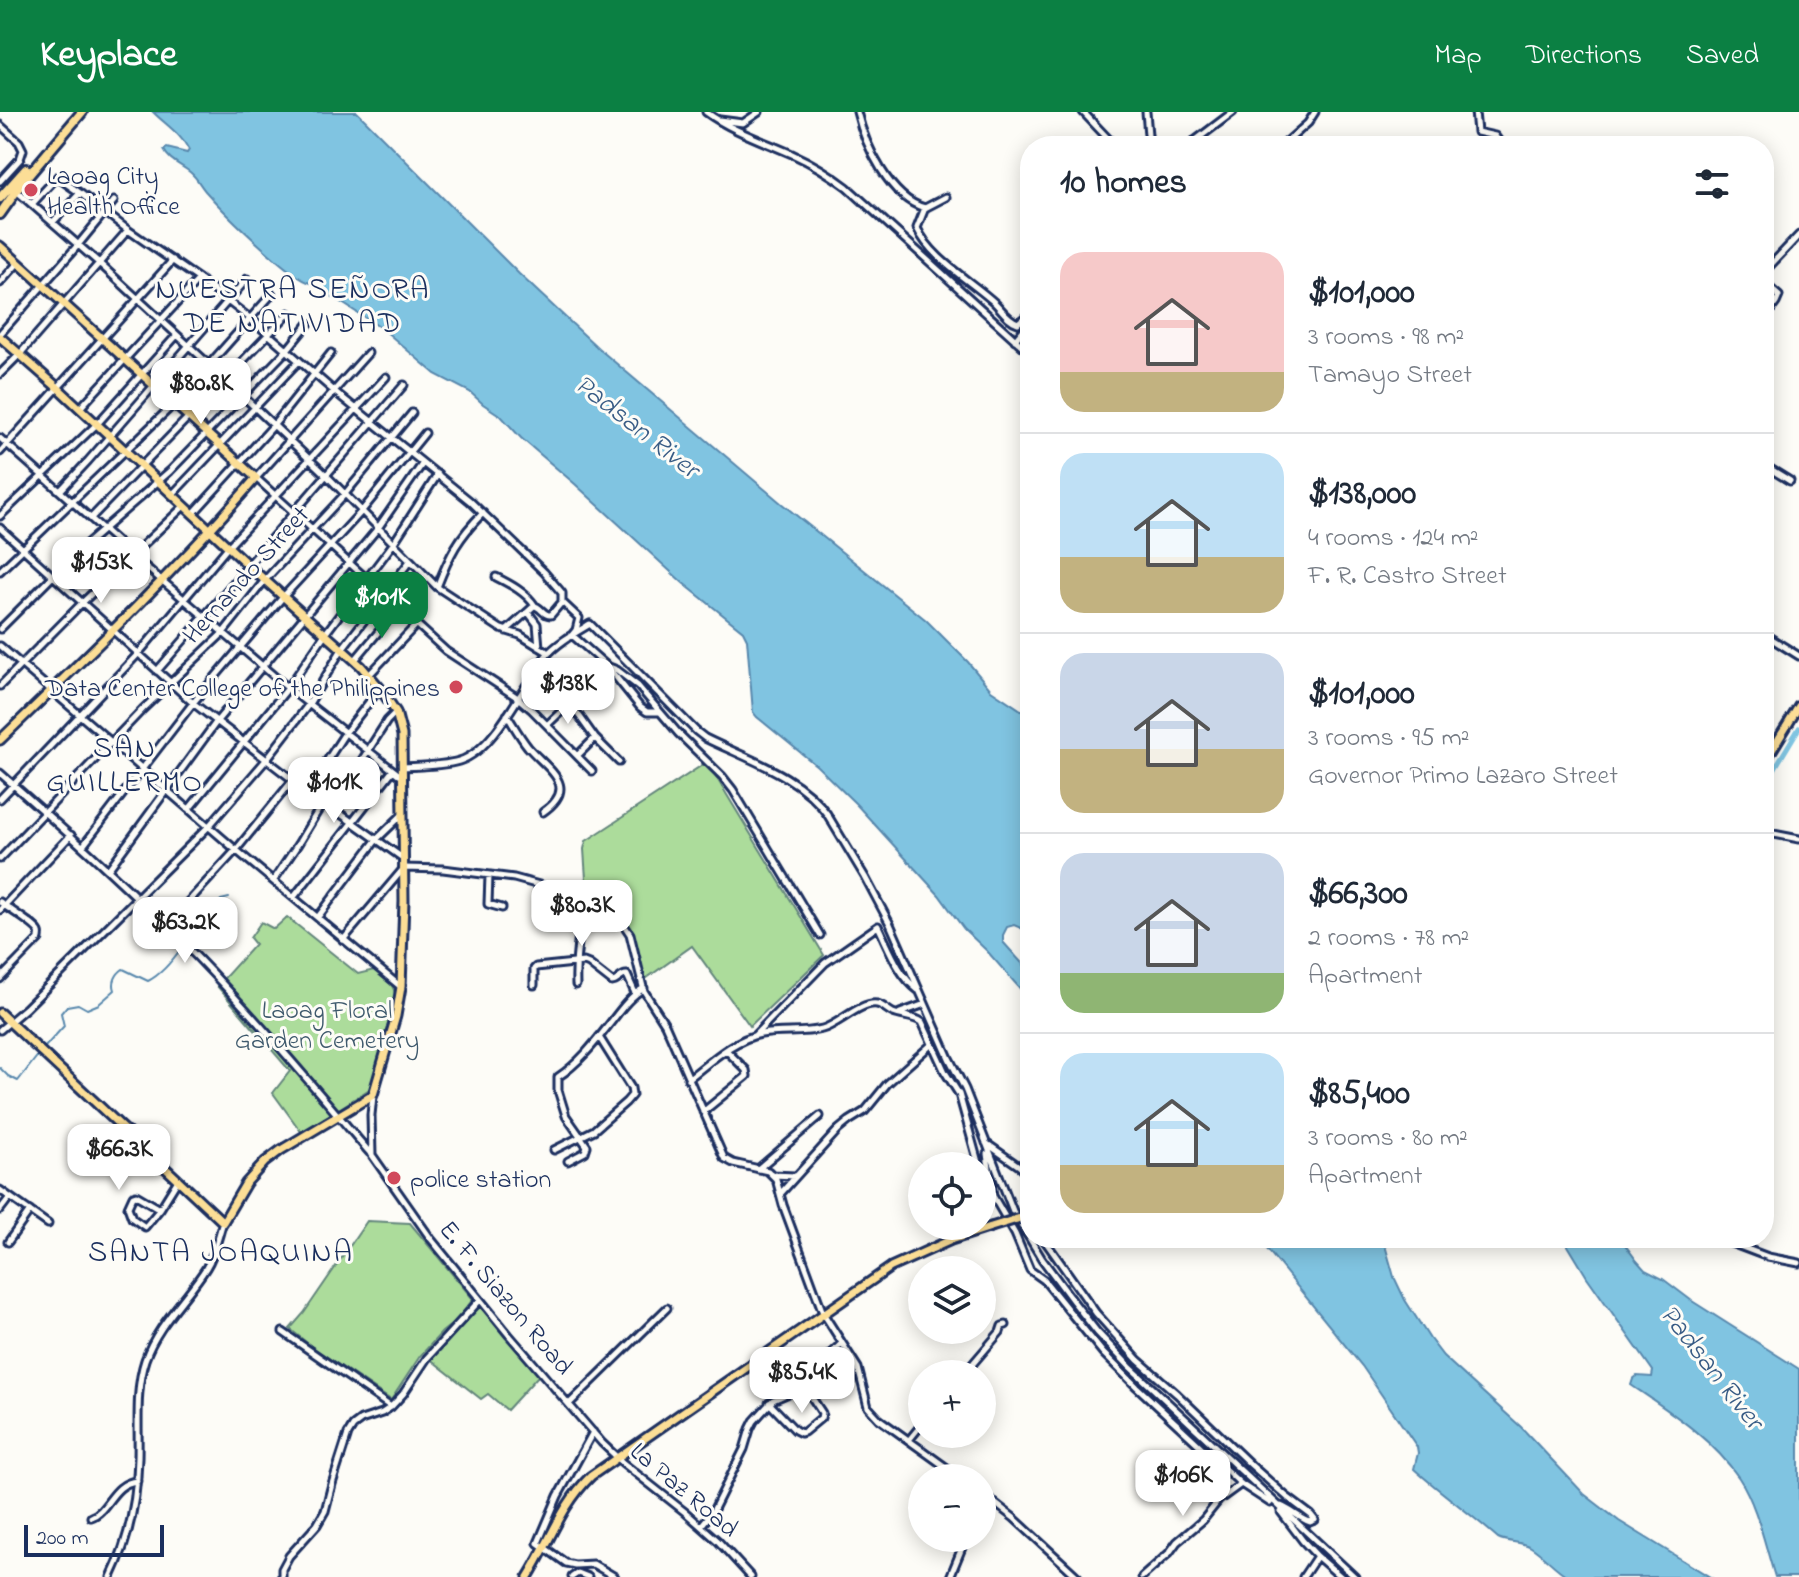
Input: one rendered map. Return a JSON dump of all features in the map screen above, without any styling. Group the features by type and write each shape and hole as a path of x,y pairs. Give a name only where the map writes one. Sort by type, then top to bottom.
{"highway":[{"path":"0,214 75,112"},
{"path":"0,198 82,112"}],"main road":[{"path":"0,246 256,478 163,581 0,740"},
{"path":"0,335 228,547 355,660 380,688 396,712 401,728 404,813 401,987 396,1016 373,1095 265,1162 246,1183 223,1222 0,1013"},
{"path":"1774,747 1799,706"},
{"path":"996,1225 1020,1218"},
{"path":"528,1577 568,1503 591,1476 891,1267 953,1240"}],"street":[{"path":"706,112 828,172 1020,344"},
{"path":"715,119 743,123 759,112"},
{"path":"857,112 869,146 888,178 905,199 925,208"},
{"path":"1083,112 1106,136"},
{"path":"1146,112 1148,136"},
{"path":"1200,136 1233,112"},
{"path":"1293,136 1315,112"},
{"path":"1475,112 1477,132 1495,136"},
{"path":"0,125 19,142 23,150 20,159 1,180 10,186"},
{"path":"32,204 57,177 229,301 438,474 533,561 561,591 562,602 579,618 572,635"},
{"path":"19,193 138,298 290,440 437,587 506,631 520,635 549,653"},
{"path":"53,222 80,193"},
{"path":"946,197 925,208 917,228 929,246 996,304 1013,323 1020,321"},
{"path":"0,335 114,201"},
{"path":"0,374 128,230"},
{"path":"1774,261 1799,235"},
{"path":"0,452 173,260"},
{"path":"0,283 18,263"},
{"path":"80,408 199,279"},
{"path":"60,491 247,279"},
{"path":"0,571 174,404 272,294"},
{"path":"91,518 289,313"},
{"path":"0,629 102,529 158,481 287,350 309,323"},
{"path":"1015,340 1020,334"},
{"path":"0,516 97,424 177,335"},
{"path":"193,514 273,426 331,353"},
{"path":"368,353 256,478 446,651 518,698 592,771"},
{"path":"172,495 299,361"},
{"path":"0,799 138,654 228,547 386,377"},
{"path":"157,671 404,385"},
{"name":"Hernando Street","path":"0,859 111,742 223,633 265,580 345,494 412,413"},
{"path":"83,846 193,703 283,597 361,512 425,433"},
{"path":"0,438 203,617 403,777"},
{"path":"108,870 217,721 378,528 423,463"},
{"path":"1774,471 1790,481"},
{"path":"189,809 288,688 325,634 368,580 438,474"},
{"path":"0,686 184,506"},
{"path":"437,587 455,545 483,513"},
{"path":"0,528 193,703 293,780 404,859"},
{"path":"0,1030 26,1008 209,826 309,704 342,649 410,561"},
{"path":"355,660 425,576"},
{"path":"496,577 516,588 550,616 562,602"},
{"path":"506,631 535,606"},
{"path":"528,612 537,624 539,647"},
{"path":"369,675 417,624"},
{"path":"403,767 458,762 476,753 493,736 549,653 590,624 696,731 790,779 821,805 890,924 965,1089 1020,1223"},
{"path":"572,635 607,666 640,707 647,712 659,712"},
{"path":"1774,640 1799,656"},
{"path":"0,646 236,850 401,987"},
{"path":"607,666 638,686 678,733 722,776 820,935"},
{"path":"536,671 570,703 595,738 619,762"},
{"path":"308,790 345,733 380,688"},
{"path":"547,725 570,703"},
{"path":"332,807 387,721 396,712"},
{"path":"507,715 522,739 560,781 561,793 554,804 543,812"},
{"path":"578,755 595,738"},
{"path":"294,897 393,770"},
{"name":"E. F. Siazon Road","path":"0,773 108,870 254,1017 372,1155 480,1300 593,1432"},
{"path":"166,926 236,850 293,780"},
{"path":"274,880 324,801"},
{"path":"317,917 377,839 404,813"},
{"path":"1774,834 1799,839"},
{"path":"0,979 39,939 39,932 1,906 71,835"},
{"path":"343,940 404,868 443,869 514,878 586,898 618,916 632,942 644,988 665,1024 726,1160 773,1175 823,1313 858,1368 868,1407 879,1419 908,1439"},
{"path":"489,875 488,904 502,908"},
{"path":"576,985 575,964 586,898"},
{"path":"552,914 582,916"},
{"path":"754,1036 825,963 878,926 903,976 919,991"},
{"path":"534,985 536,967 584,962 612,982 627,975 635,993"},
{"path":"568,1161 585,1152 587,1146 566,1116 560,1100 558,1077 599,1037 635,993 644,988"},
{"path":"688,1079 738,1043 754,1036 819,1030 836,1024 855,1011 879,1004 922,1022 959,1094 975,1152"},
{"path":"898,1014 925,1004"},
{"path":"554,1150 594,1130 632,1095 631,1088 599,1037"},
{"path":"781,1193 838,1130 865,1111 887,1084 932,1044"},
{"path":"703,1112 747,1076 746,1070 727,1051"},
{"path":"372,1155 373,1095"},
{"path":"758,1169 820,1116"},
{"path":"985,1143 1020,1167"},
{"path":"985,1143 986,1152"},
{"path":"773,1175 796,1176"},
{"path":"160,1209 136,1195 128,1207 132,1218 145,1227 160,1209 178,1180"},
{"path":"0,1190 48,1224"},
{"path":"0,1210 10,1197"},
{"path":"996,1201 1020,1246"},
{"path":"8,1242 30,1211"},
{"path":"111,1577 129,1530 137,1481 139,1410 146,1358 165,1324 207,1266 223,1222"},
{"path":"1021,1248 1030,1270 1044,1280 1112,1361 1241,1484 1275,1505 1310,1522 1315,1520 1138,1360 1096,1313 1050,1248"},
{"path":"1035,1248 1097,1332 1130,1367 1355,1577"},
{"path":"1744,1248 1768,1257 1799,1263"},
{"path":"282,1577 282,1569 289,1556 317,1525 325,1511 353,1426 391,1407 427,1358 480,1300"},
{"path":"569,1404 667,1308"},
{"path":"976,1360 1006,1325"},
{"path":"283,1332 391,1407"},
{"path":"701,1526 713,1511 744,1449 751,1425 769,1403 789,1393 842,1343"},
{"path":"755,1361 780,1397"},
{"path":"769,1403 795,1430 804,1432 821,1418 822,1413 801,1381"},
{"path":"593,1432 538,1542 539,1546 566,1563 590,1563 615,1577"},
{"name":"La Paz Road","path":"593,1432 617,1457 701,1526 748,1575"},
{"path":"920,1448 942,1464"},
{"path":"91,1517 98,1515 116,1491 129,1482 137,1481"},
{"path":"1142,1577 1203,1520 1219,1500 1241,1484"},
{"path":"996,1504 1078,1577"},
{"path":"1275,1505 1303,1541 1341,1577"},
{"path":"950,1577 960,1552"},
{"path":"1303,1577 1317,1556"},
{"path":"1062,1577 1068,1568"},
{"path":"572,1577 578,1573 588,1577"}],"green space":[{"path":"707,762 824,955 750,1026 692,946 644,980 629,925 617,911 587,894 586,841"},
{"name":"Laoag Floral Garden Cemetery","path":"287,917 358,974 374,970 390,983 395,994 390,1025 371,1088 302,1133 273,1093 290,1071 217,986 255,944 250,938 261,922 274,929"},
{"path":"367,1221 410,1223 473,1299 457,1320 420,1356 391,1400 290,1329"},
{"path":"478,1304 539,1375 507,1410 488,1394 481,1399 429,1358"}],"water":[{"name":"Padsan River","path":"153,112 357,112 519,274 598,348 781,503 926,620 991,690 1020,709 1020,928 1007,927 1003,942 1020,961 1020,989 856,804 753,712 747,639 743,631 683,583 521,438 501,416 470,392 435,374 384,330 301,279 274,258 215,202 193,175 166,154 164,150 167,148 187,153 189,150 178,134"},
{"path":"1266,1248 1386,1248 1405,1300 1443,1356 1521,1427 1584,1494 1619,1521 1710,1577 1569,1577 1531,1547 1498,1538 1414,1469 1417,1447 1362,1366"},
{"name":"Padsan River","path":"1569,1248 1627,1248 1645,1270 1799,1369 1799,1577 1775,1577 1751,1500 1728,1464 1690,1427 1631,1385 1637,1376 1652,1377 1653,1371"}],"waterway":[{"path":"1774,769 1799,728"},
{"path":"186,940 221,900 229,898"},
{"path":"44,1048 64,1026 61,1013 67,1006 78,1004 87,1009 99,1004 115,990 115,978 123,969 148,981 163,971 182,947"},
{"path":"0,1068 18,1081 39,1054"}],"place":[{"name":"Laoag City Health Office","path":"31,190"},
{"name":"Data Center College of the Philippines","path":"456,687"},
{"name":"police station","path":"394,1178"}],"district":[{"name":"NUESTRA SEÑORA DE NATIVIDAD","path":"293,305"},
{"name":"SAN GUILLERMO","path":"125,764"},
{"name":"SANTA JOAQUINA","path":"221,1251"}]}
